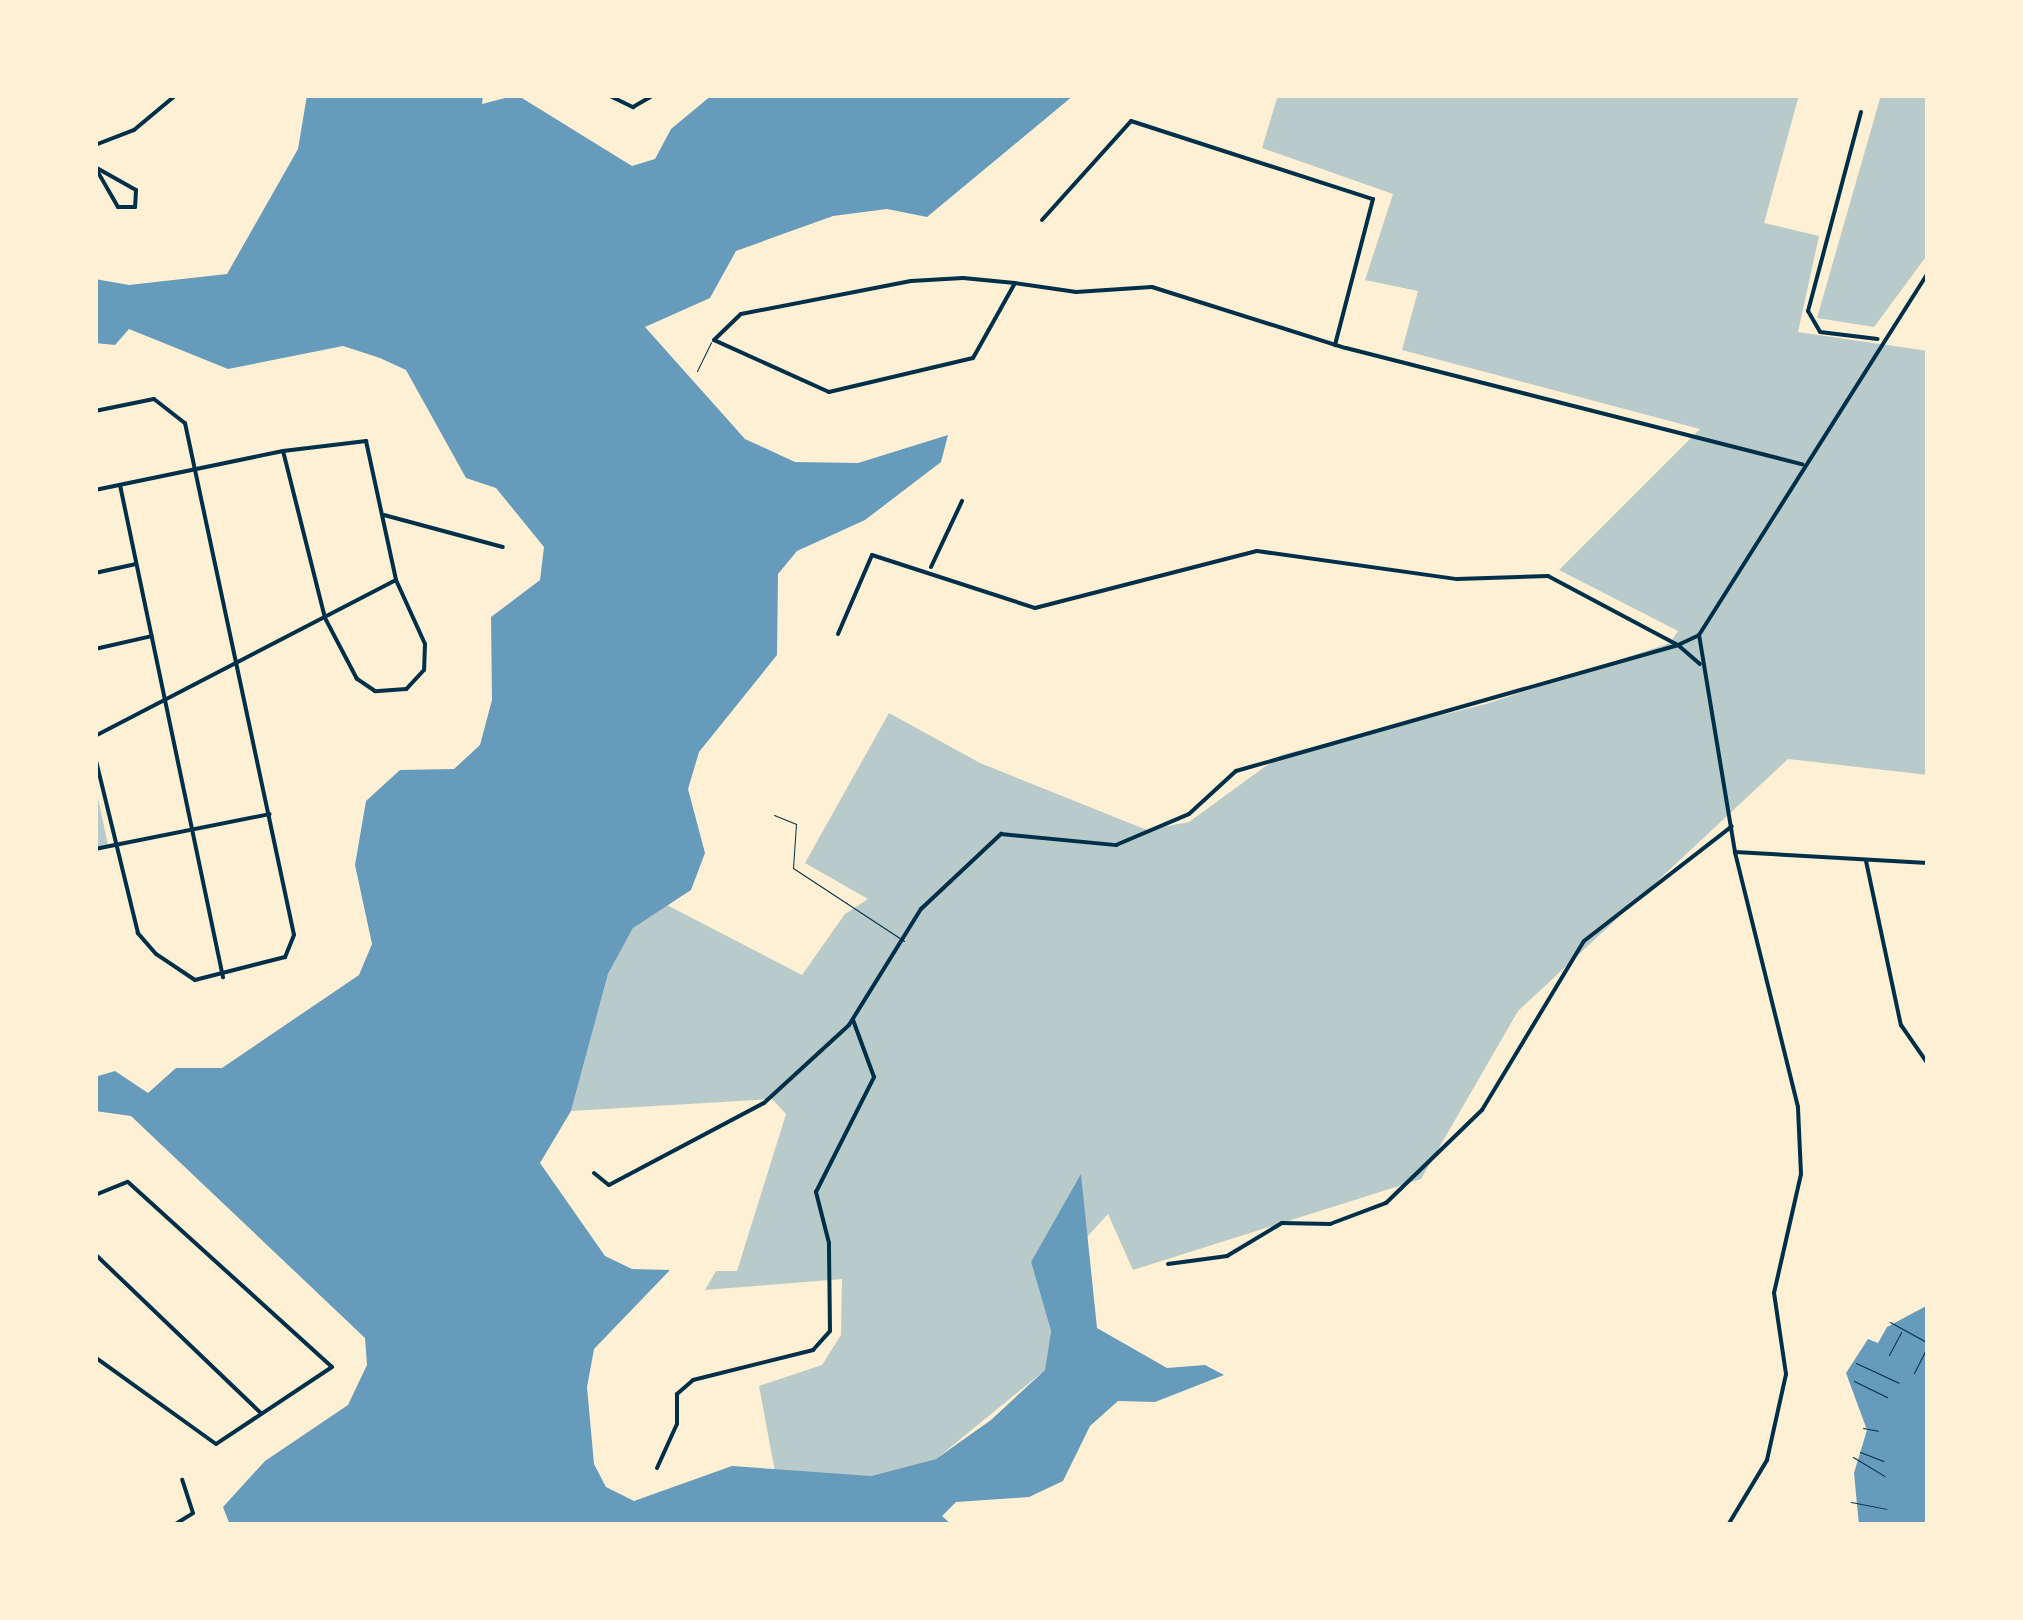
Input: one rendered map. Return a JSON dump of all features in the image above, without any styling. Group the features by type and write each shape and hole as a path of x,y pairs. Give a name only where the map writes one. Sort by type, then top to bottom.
{"street":[{"path":"95,145 134,130 176,95"},
{"path":"608,95 633,107 654,95"},
{"path":"1861,112 1808,311 1820,332 1880,340"},
{"path":"1042,220 1132,121 1373,199 1334,345"},
{"path":"95,167 136,190 135,207 118,207 95,167"},
{"path":"1728,1525 1767,1460 1786,1374 1774,1293 1801,1174 1798,1107 1735,852 1700,664 1699,634 1880,340 1928,273"},
{"path":"1016,283 973,358 830,392 714,340 741,314 860,290 963,278 1016,283 1076,292 1152,287 1334,345 1802,464"},
{"path":"95,412 154,399 171,407 186,424 294,934 285,957 222,977 195,980 138,933 111,845 95,757"},
{"path":"95,490 283,451 352,439 372,451 396,580 426,644 424,670 406,689 375,690 356,679 325,618 283,451"},
{"path":"120,485 222,977"},
{"path":"931,567 962,501"},
{"path":"384,515 503,548"},
{"path":"838,634 872,555 931,567 1035,608 1257,551 1457,579 1548,576 1678,644 1700,664"},
{"path":"95,573 136,564"},
{"path":"95,736 166,704 236,661 396,580"},
{"path":"594,1174 609,1185 764,1102 852,1020 942,886 1001,834 1116,845 1189,814 1236,771 1678,644 1699,634"},
{"path":"95,649 152,636"},
{"path":"95,848 191,826 270,814"},
{"path":"1168,1264 1226,1256 1282,1223 1330,1224 1386,1204 1482,1110 1584,941 1732,826"},
{"path":"1735,852 1928,862"},
{"path":"1866,860 1901,1025 1928,1064"},
{"path":"656,1468 677,1424 677,1394 693,1380 814,1350 830,1331 829,1243 816,1192 874,1077 852,1020"},
{"path":"95,1195 128,1182 332,1366 216,1444 95,1356"},
{"path":"95,1254 262,1413"},
{"path":"174,1525 193,1512 182,1480"}],"lane":[{"path":"698,371 714,340"},
{"path":"774,815 796,824 794,868 904,940"}],"path":[{"path":"1890,1322 1928,1344 1914,1373"},
{"path":"1889,1354 1903,1330"},
{"path":"1856,1363 1899,1383"},
{"path":"1854,1381 1887,1397"},
{"path":"1863,1428 1878,1431"},
{"path":"1860,1452 1884,1461"},
{"path":"1854,1457 1885,1476"},
{"path":"1851,1502 1886,1509"}],"shaded area":[{"path":"1278,95 1799,95 1764,223 1819,236 1798,332 1928,351 1928,775 1788,759 1518,1011 1421,1179 1133,1270 1108,1214 1086,1238 1081,1177 1031,1262 1051,1331 1045,1370 936,1459 871,1476 775,1472 759,1386 822,1365 841,1335 842,1279 705,1290 716,1271 737,1271 786,1114 772,1099 571,1111 608,974 633,928 663,903 802,975 845,914 868,899 805,863 889,713 980,763 1147,830 1189,822 1281,755 1486,704 1670,643 1678,631 1559,570 1700,429 1402,350 1418,291 1365,280 1393,194 1262,148"},
{"path":"1881,95 1928,95 1928,254 1874,327 1817,318"},
{"path":"95,784 108,845 95,848"}],"water":[{"path":"307,95 483,95 482,104 517,95 632,166 655,159 671,129 712,95 1074,95 927,217 887,209 833,216 736,251 710,298 645,327 745,439 795,462 858,463 948,435 941,462 865,520 797,551 778,574 777,655 699,752 688,789 705,853 691,890 633,928 608,974 571,1111 540,1163 605,1256 632,1269 670,1270 594,1349 587,1387 594,1464 606,1487 634,1501 732,1466 871,1476 936,1459 991,1420 1045,1370 1051,1331 1031,1262 1081,1174 1097,1328 1167,1368 1205,1365 1224,1375 1155,1402 1118,1401 1090,1426 1063,1481 1029,1497 956,1502 942,1516 952,1525 230,1525 223,1507 265,1461 348,1405 367,1365 365,1338 131,1116 95,1111 95,1077 115,1071 148,1093 176,1068 222,1068 359,975 372,944 355,865 366,801 400,770 454,769 480,745 492,700 491,617 540,580 544,547 496,488 466,478 406,370 380,358 343,346 228,369 129,329 115,345 95,343 95,279 129,285 227,274 298,149"},
{"path":"1928,1305 1928,1525 1859,1525 1854,1473 1867,1430 1846,1373 1868,1339 1878,1343 1887,1327"}]}
